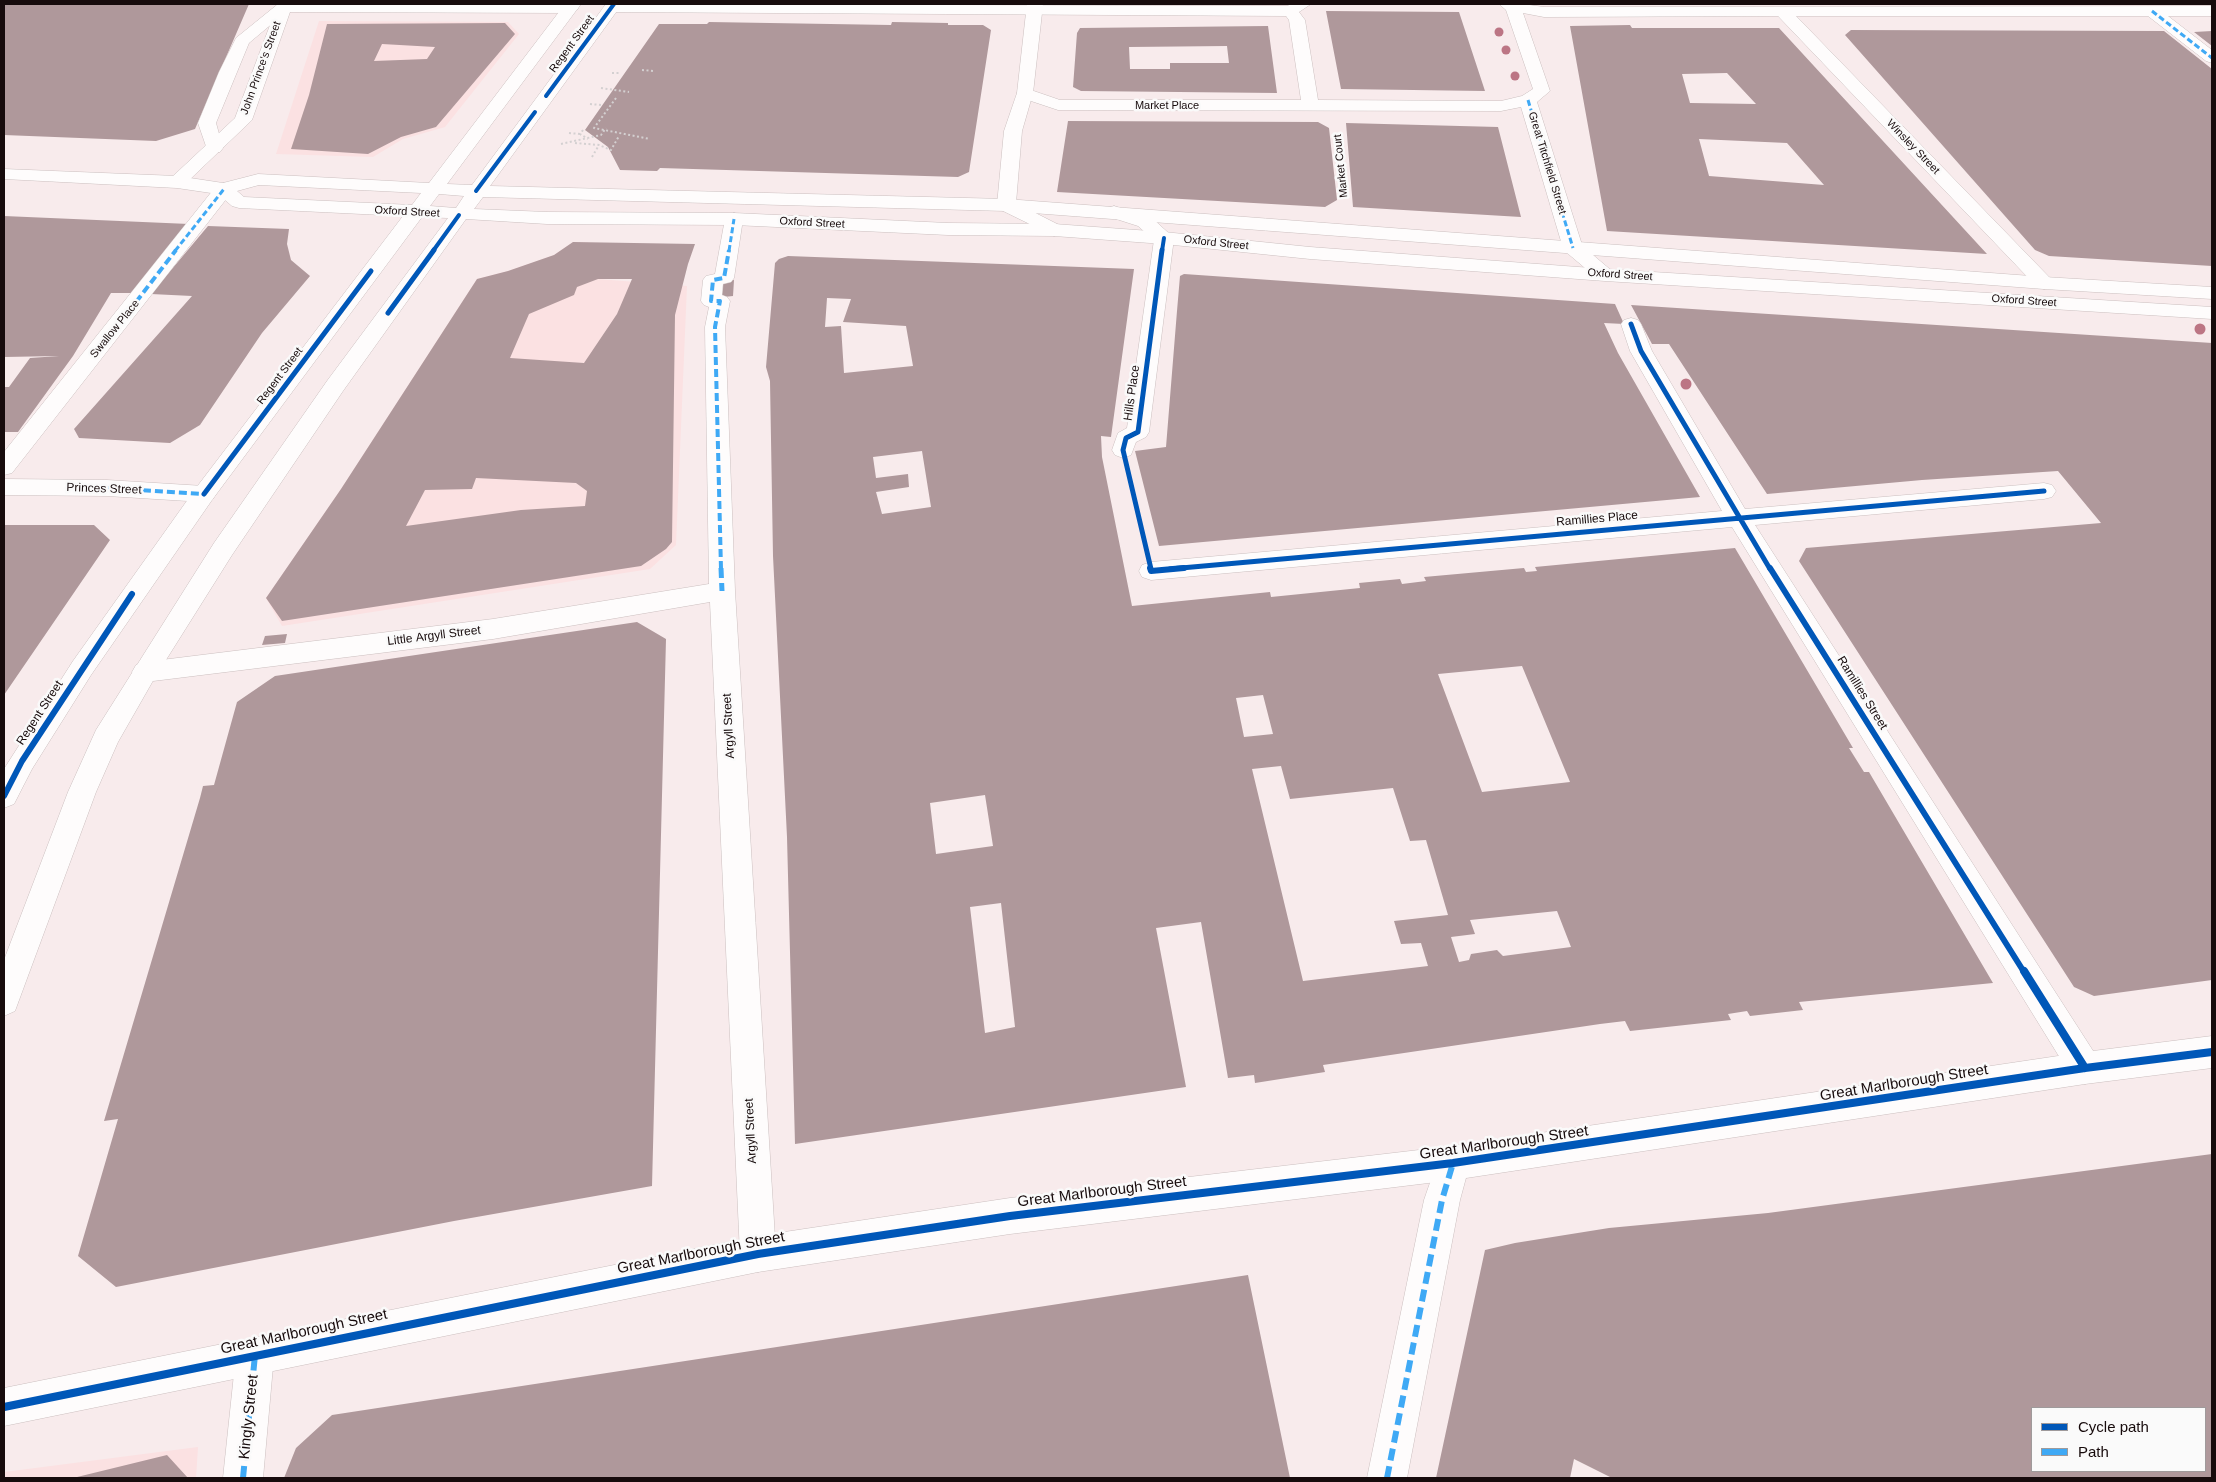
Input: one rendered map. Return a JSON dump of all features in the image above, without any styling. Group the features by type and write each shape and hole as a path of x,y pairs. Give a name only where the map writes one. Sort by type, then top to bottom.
{"street":[{"path":"1510,5 1544,12 2212,11"},
{"name":"Great Titchfield Street","path":"1510,5 1542,91 1528,100 1572,248"},
{"path":"285,6 572,6"},
{"name":"John Prince's Street","path":"214,148 207,123 227,72 242,41 285,6"},
{"name":"John Prince's Street","path":"177,182 243,120 285,6"},
{"name":"Regent Street","path":"4,796 22,761 82,668 204,494 572,6"},
{"path":"612,7 1296,7 1310,104"},
{"name":"Regent Street","path":"4,997 82,792 106,738 145,672 273,474 459,214 612,7"},
{"path":"1034,7 1025,93 1013,131 1006,205 1054,230"},
{"path":"2152,11 2212,58"},
{"name":"Winsley Street","path":"1783,12 2044,283"},
{"name":"Market Place","path":"1025,93 1058,104 1067,105 1310,104 1501,106 1528,100"},
{"name":"Oxford Street","path":"4,174 177,182 224,189 258,179 476,191 1006,205 2044,283 2212,293"},
{"name":"Oxford Street","path":"224,189 239,202 415,213 547,218 734,219 948,229 1054,230 1164,238 1310,253 1605,275 2212,313"},
{"name":"Swallow Place","path":"4,467 224,189"},
{"path":"1114,212 1145,222 1164,238"},
{"name":"Argyll Street","path":"734,219 724,278 713,280 711,301 720,301 715,327 722,591 758,1254"},
{"name":"Hills Place","path":"1123,450 1126,438 1138,432 1164,238"},
{"path":"1572,248 1605,275"},
{"name":"Ramillies Street","path":"1631,324 1641,351 1738,518 2085,1068"},
{"name":"Princes Street","path":"4,487 106,488 204,494"},
{"name":"Ramillies Place","path":"1151,571 2044,491"},
{"name":"Little Argyll Street","path":"145,672 493,629 722,591"},
{"name":"Great Marlborough Street","path":"4,1407 758,1254 1010,1216 1453,1163 2085,1068 2212,1052"},
{"name":"Great Marlborough Street","path":"1387,1478 1442,1200 1453,1163"},
{"name":"Kingly Street","path":"243,1478 255,1356"}],"path":[{"path":"642,70 654,70"},
{"path":"611,73 621,73"},
{"path":"601,88 629,92"},
{"path":"616,98 594,128 650,139"},
{"path":"590,104 601,105"},
{"path":"564,134 568,128"},
{"path":"558,145 601,135 606,128"},
{"path":"583,130 580,134 588,139"},
{"path":"560,139 578,144 599,145 611,150 619,136"}],"shaded area":[{"path":"319,21 508,22 519,34 445,127 403,139 373,157 276,154"},
{"path":"573,242 614,244 598,279 687,286 676,545 650,569 282,626 266,598 341,489 477,279 508,271 554,255"},
{"path":"198,1447 196,1478 4,1478 4,1472"}],"building":[{"path":"4,4 249,4 195,129 156,141 4,135"},
{"path":"1326,11 1459,12 1485,91 1341,89"},
{"path":"709,22 891,25 892,22 983,25 991,30 969,172 958,177 660,168 657,171 620,170 608,147 585,130 659,24 707,24"},
{"path":"505,23 515,34 436,127 401,137 368,154 291,149 309,95 327,24","holes":["382,44 435,47 427,59 374,61"]},
{"path":"1630,25 1632,28 1779,28 1987,254 1607,231 1570,26","holes":["1727,73 1756,104 1690,103 1682,74","1699,139 1787,143 1824,185 1709,176"]},
{"path":"1268,26 1277,93 1081,91 1073,87 1077,33 1080,28","holes":["1227,46 1229,63 1170,63 1170,69 1130,69 1129,47"]},
{"path":"1851,30 2164,31 2212,69 2212,266 2049,256 2035,250 1845,35"},
{"path":"2212,31 2212,46 2194,32"},
{"path":"1068,121 1318,122 1329,128 1337,200 1325,207 1057,192"},
{"path":"1346,123 1498,127 1521,217 1353,207"},
{"path":"4,216 189,224 135,293 111,293 73,356 18,432 4,432 4,387 9,387 30,358 59,356 4,357"},
{"path":"208,226 289,229 287,244 291,260 310,276 262,333 200,425 170,443 79,438 74,429 192,296 151,294"},
{"path":"573,242 695,244 675,315 672,542 666,549 641,566 282,621 266,598 341,489 477,279 508,271 554,255","holes":["598,279 632,279 617,314 584,363 510,358 529,314 574,295 577,287","476,478 576,483 587,491 585,506 521,510 406,526 425,490 472,489"]},
{"path":"788,256 1134,269 1111,437 1101,436 1102,457 1132,606 1270,592 1271,597 1360,588 1359,583 1400,579 1402,584 1426,581 1424,577 1524,568 1526,572 1537,571 1535,567 1735,548 1853,748 1849,748 1864,772 1869,772 1993,983 1799,1002 1803,1010 1750,1016 1747,1011 1728,1014 1731,1020 1630,1031 1625,1021 1600,1024 1323,1065 1325,1072 1255,1083 1254,1075 1228,1078 1201,922 1156,928 1186,1087 795,1144 787,837 773,556 770,381 766,367 775,263 779,259","holes":["827,298 851,299 843,322 906,326 913,366 844,373 841,326 825,327","922,451 931,507 882,514 876,492 909,487 908,474 876,478 873,457","1522,666 1570,782 1482,792 1438,674","1263,695 1273,734 1244,737 1236,698","1281,766 1290,799 1393,788 1410,841 1426,840 1448,915 1394,921 1401,944 1421,943 1428,966 1303,981 1252,769","985,795 993,846 936,854 930,803","1001,903 1015,1027 985,1033 970,907","1557,911 1571,947 1503,956 1497,950 1471,954 1469,960 1459,962 1451,937 1475,934 1470,920"]},
{"path":"1184,274 1615,304 1624,324 1604,323 1618,353 1700,497 1159,546 1135,451 1166,447 1180,276"},
{"path":"734,280 733,296 714,298 716,282"},
{"path":"1631,305 2212,343 2212,980 2094,996 2074,987 1799,561 1806,548 2101,523 2058,471 1922,480 1767,494 1669,344 1652,344"},
{"path":"4,525 94,525 110,540 4,695"},
{"path":"637,622 666,639 652,1186 454,1221 116,1287 78,1256 118,1119 104,1121 203,786 214,785 237,702 275,676"},
{"path":"287,634 285,643 262,645 265,636"},
{"path":"2212,1154 2212,1478 1612,1478 1574,1459 1570,1478 1436,1478 1485,1250 1515,1243 1609,1228 1768,1213"},
{"path":"1248,1275 1290,1478 284,1478 296,1448 332,1415"},
{"path":"167,1455 188,1478 73,1478"}],"marked path":[{"path":"2152,11 2212,58"},
{"path":"1528,100 1573,248"},
{"path":"136,302 224,189"},
{"path":"722,591 715,327 720,301 711,301 713,280 724,278 734,219"},
{"path":"107,488 204,494"},
{"path":"1387,1478 1442,1200 1453,1163"},
{"path":"243,1478 255,1355"}],"cycle path":[{"path":"546,96 614,4"},
{"path":"476,191 535,112"},
{"path":"388,313 459,215"},
{"path":"1164,238 1138,432 1126,438 1123,450 1151,571 2044,491"},
{"path":"204,494 371,271"},
{"path":"1631,324 1641,351 1738,518 2085,1068"},
{"path":"4,796 22,761 132,594"},
{"path":"4,1407 758,1254 1010,1216 1453,1163 2085,1068 2212,1052"}]}
